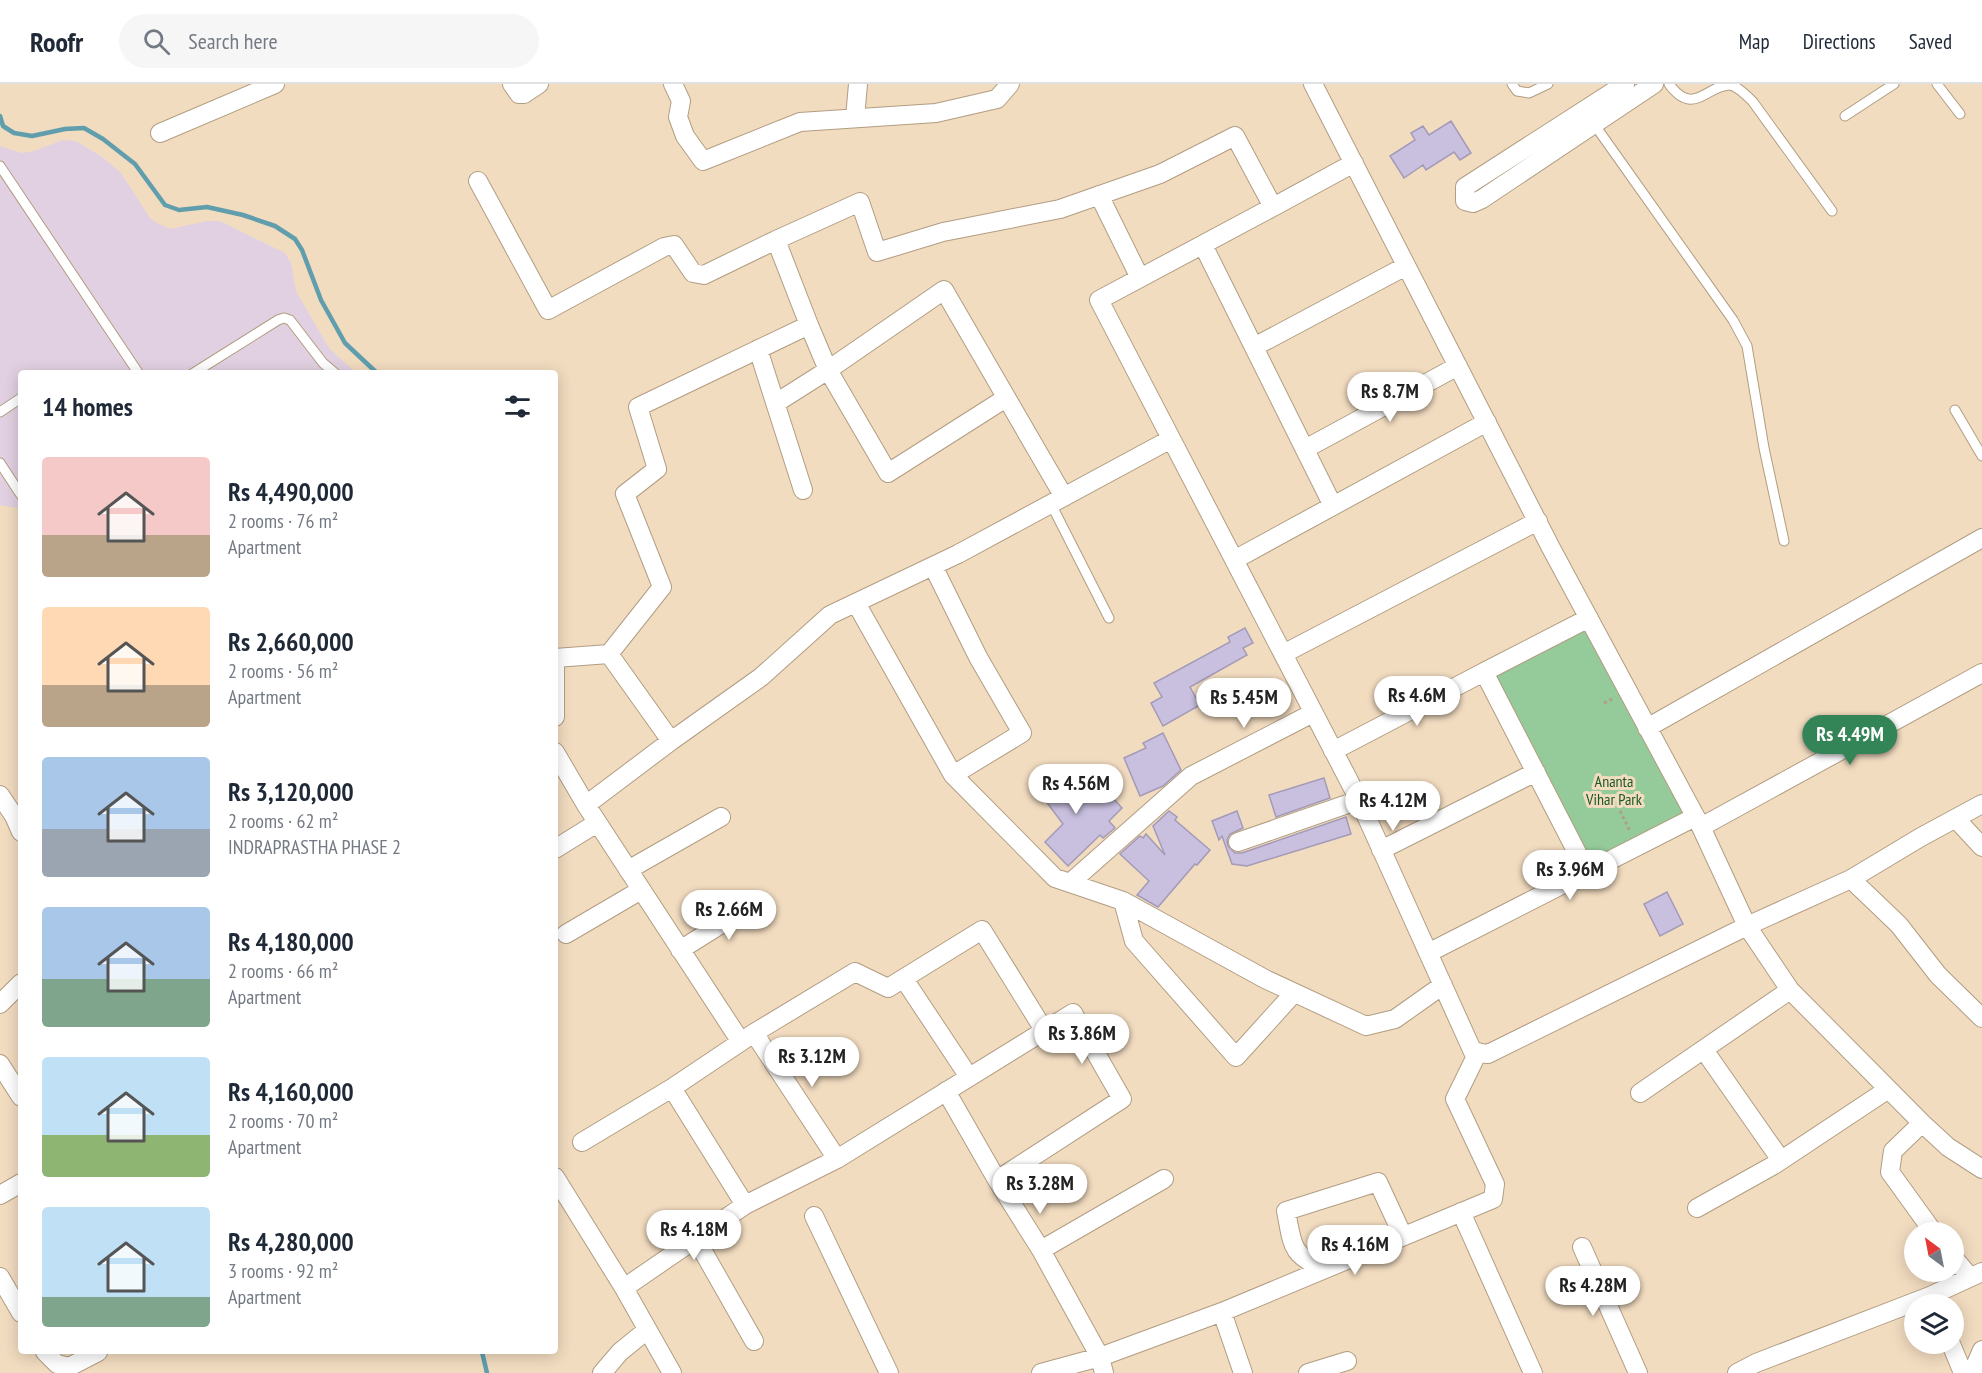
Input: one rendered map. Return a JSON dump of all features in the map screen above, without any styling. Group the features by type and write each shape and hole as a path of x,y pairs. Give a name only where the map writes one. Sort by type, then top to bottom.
{"street":[{"path":"160,133 275,84"},
{"path":"512,84 519,94 524,94 541,84 544,88 551,84"},
{"path":"673,84 681,101 678,117 685,136 703,161 800,122 936,113 997,99 1010,84"},
{"path":"855,118 858,84"},
{"path":"1313,84 1538,521 1698,822 1747,926 1790,990 1922,1124 1948,1148 1982,1169"},
{"path":"1625,84 1465,188 1466,201 1473,203 1482,200 1654,84"},
{"path":"477,181 548,310 664,247 674,244 693,273 704,275 860,202 877,252 943,232 1060,209 1160,174 1235,136 1273,207"},
{"path":"1354,164 1099,300 1359,800 1473,1052 1488,1054 1747,926 1851,879 1982,804"},
{"path":"1099,195 1140,278"},
{"path":"777,240 828,370 888,473 1006,398"},
{"path":"1203,245 1333,506"},
{"path":"1254,347 1406,266"},
{"path":"776,404 944,290 1006,398 1057,501"},
{"path":"558,658 609,654 662,587 625,494 657,469 638,407 809,325"},
{"path":"759,349 803,490"},
{"path":"1305,449 1458,366"},
{"path":"1233,560 1487,422"},
{"path":"586,805 761,677 831,615 933,566 1171,439"},
{"path":"1283,654 1538,521"},
{"path":"1647,728 1982,538"},
{"path":"933,566 978,657 1022,734 952,775"},
{"path":"856,603 952,775 1055,878 1123,902 1264,979 1366,1026 1395,1019 1443,985"},
{"path":"1333,751 1589,618"},
{"path":"609,654 671,741"},
{"path":"1484,672 1587,872"},
{"path":"1428,953 1637,847 1698,822 1982,673"},
{"path":"1070,883 1191,776 1313,713"},
{"path":"558,757 597,823 680,950 837,1159"},
{"path":"1381,850 1536,772"},
{"path":"0,795 18,823"},
{"path":"1238,842 1359,800"},
{"path":"628,870 721,817"},
{"path":"1956,819 1982,847"},
{"path":"558,847 597,823"},
{"path":"1851,879 1899,925 1938,975 1982,1018"},
{"path":"566,934 640,890"},
{"path":"680,950 758,901"},
{"path":"1123,902 1134,940 1236,1057 1294,993"},
{"path":"582,1142 672,1088 747,1037 855,972 888,988 982,930 1044,1030"},
{"path":"904,979 969,1077"},
{"path":"0,1004 18,986"},
{"path":"1640,1093 1790,990"},
{"path":"624,1288 745,1205 837,1159 1073,1013 1122,1099 997,1180"},
{"path":"1704,1050 1781,1160"},
{"path":"1041,1373 1102,1365 1493,1198 1495,1184 1455,1099 1478,1052"},
{"path":"0,1064 18,1092"},
{"path":"672,1088 745,1205"},
{"path":"1696,1208 1781,1160 1887,1090"},
{"path":"946,1091 997,1180 1041,1250 1102,1365"},
{"path":"1922,1124 1893,1151 1890,1172 1926,1222"},
{"path":"1041,1250 1164,1179"},
{"path":"558,1182 624,1288 672,1373"},
{"path":"1324,1269 1304,1260 1298,1253 1293,1244 1286,1211 1378,1182 1403,1236"},
{"path":"0,1195 18,1185"},
{"path":"1461,1212 1533,1373"},
{"path":"814,1216 889,1373"},
{"path":"696,1239 754,1341"},
{"path":"1582,1247 1638,1373"},
{"path":"1943,1294 1976,1275 1964,1266"},
{"path":"0,1277 18,1308"},
{"path":"1737,1373 1756,1363 1904,1310"},
{"path":"1222,1312 1243,1373"},
{"path":"602,1373 620,1352 647,1330"},
{"path":"1972,1373 1982,1350"},
{"path":"47,1354 57,1364 69,1367 94,1354"},
{"path":"1955,1354 1963,1373"},
{"path":"1308,1373 1347,1361"}],"lane":[{"path":"1512,84 1517,92 1529,93 1548,84"},
{"path":"1669,84 1676,94 1685,98 1698,96 1730,84 1741,90 1753,102 1832,212"},
{"path":"1845,116 1894,84"},
{"path":"1937,84 1960,114"},
{"path":"1594,124 1733,320 1747,346 1764,448 1784,541"},
{"path":"0,166 136,370"},
{"path":"199,370 284,318 290,320 328,370"},
{"path":"0,412 18,400"},
{"path":"1955,410 1982,456"},
{"path":"0,463 18,490"},
{"path":"1057,501 1108,618"}],"path":[{"path":"1620,811 1637,847"}],"shaded area":[{"path":"63,140 76,141 101,156 121,173 150,218 157,223 170,229 207,221 220,221 285,253 291,263 296,291 329,348 353,370 18,370 18,509 0,505 0,146 21,153 34,151"}],"green space":[{"name":"Ananta Vihar Park","path":"1588,622 1693,816 1588,870 1492,672"}],"building":[{"path":"1451,121 1471,153 1460,160 1454,152 1426,170 1423,165 1404,178 1390,156 1415,140 1411,133 1423,126 1429,135"},
{"path":"1245,628 1253,643 1243,648 1247,655 1190,687 1200,705 1163,726 1151,703 1162,697 1154,683 1230,642 1228,637"},
{"path":"1163,733 1181,770 1163,786 1140,796 1124,758 1146,748 1143,743"},
{"path":"1055,767 1080,801 1099,783 1122,808 1109,821 1115,828 1103,838 1100,835 1068,866 1045,842 1063,824 1033,784"},
{"path":"1324,778 1330,798 1276,817 1269,795"},
{"path":"1169,811 1177,817 1175,820 1210,850 1158,907 1137,895 1149,881 1120,854 1140,836 1143,838 1146,834 1165,855 1153,826"},
{"path":"1237,811 1243,828 1230,834 1227,840 1228,846 1235,853 1242,853 1346,817 1351,834 1247,866 1232,864 1222,836 1219,840 1212,821"},
{"path":"1667,892 1683,924 1660,936 1644,904"}],"waterway":[{"path":"0,116 3,126 14,133 32,136 65,129 84,128 103,139 135,164 165,205 179,210 207,207 243,215 275,226 295,239 302,250 321,300 345,343 374,370"},
{"path":"482,1354 487,1373"}]}
